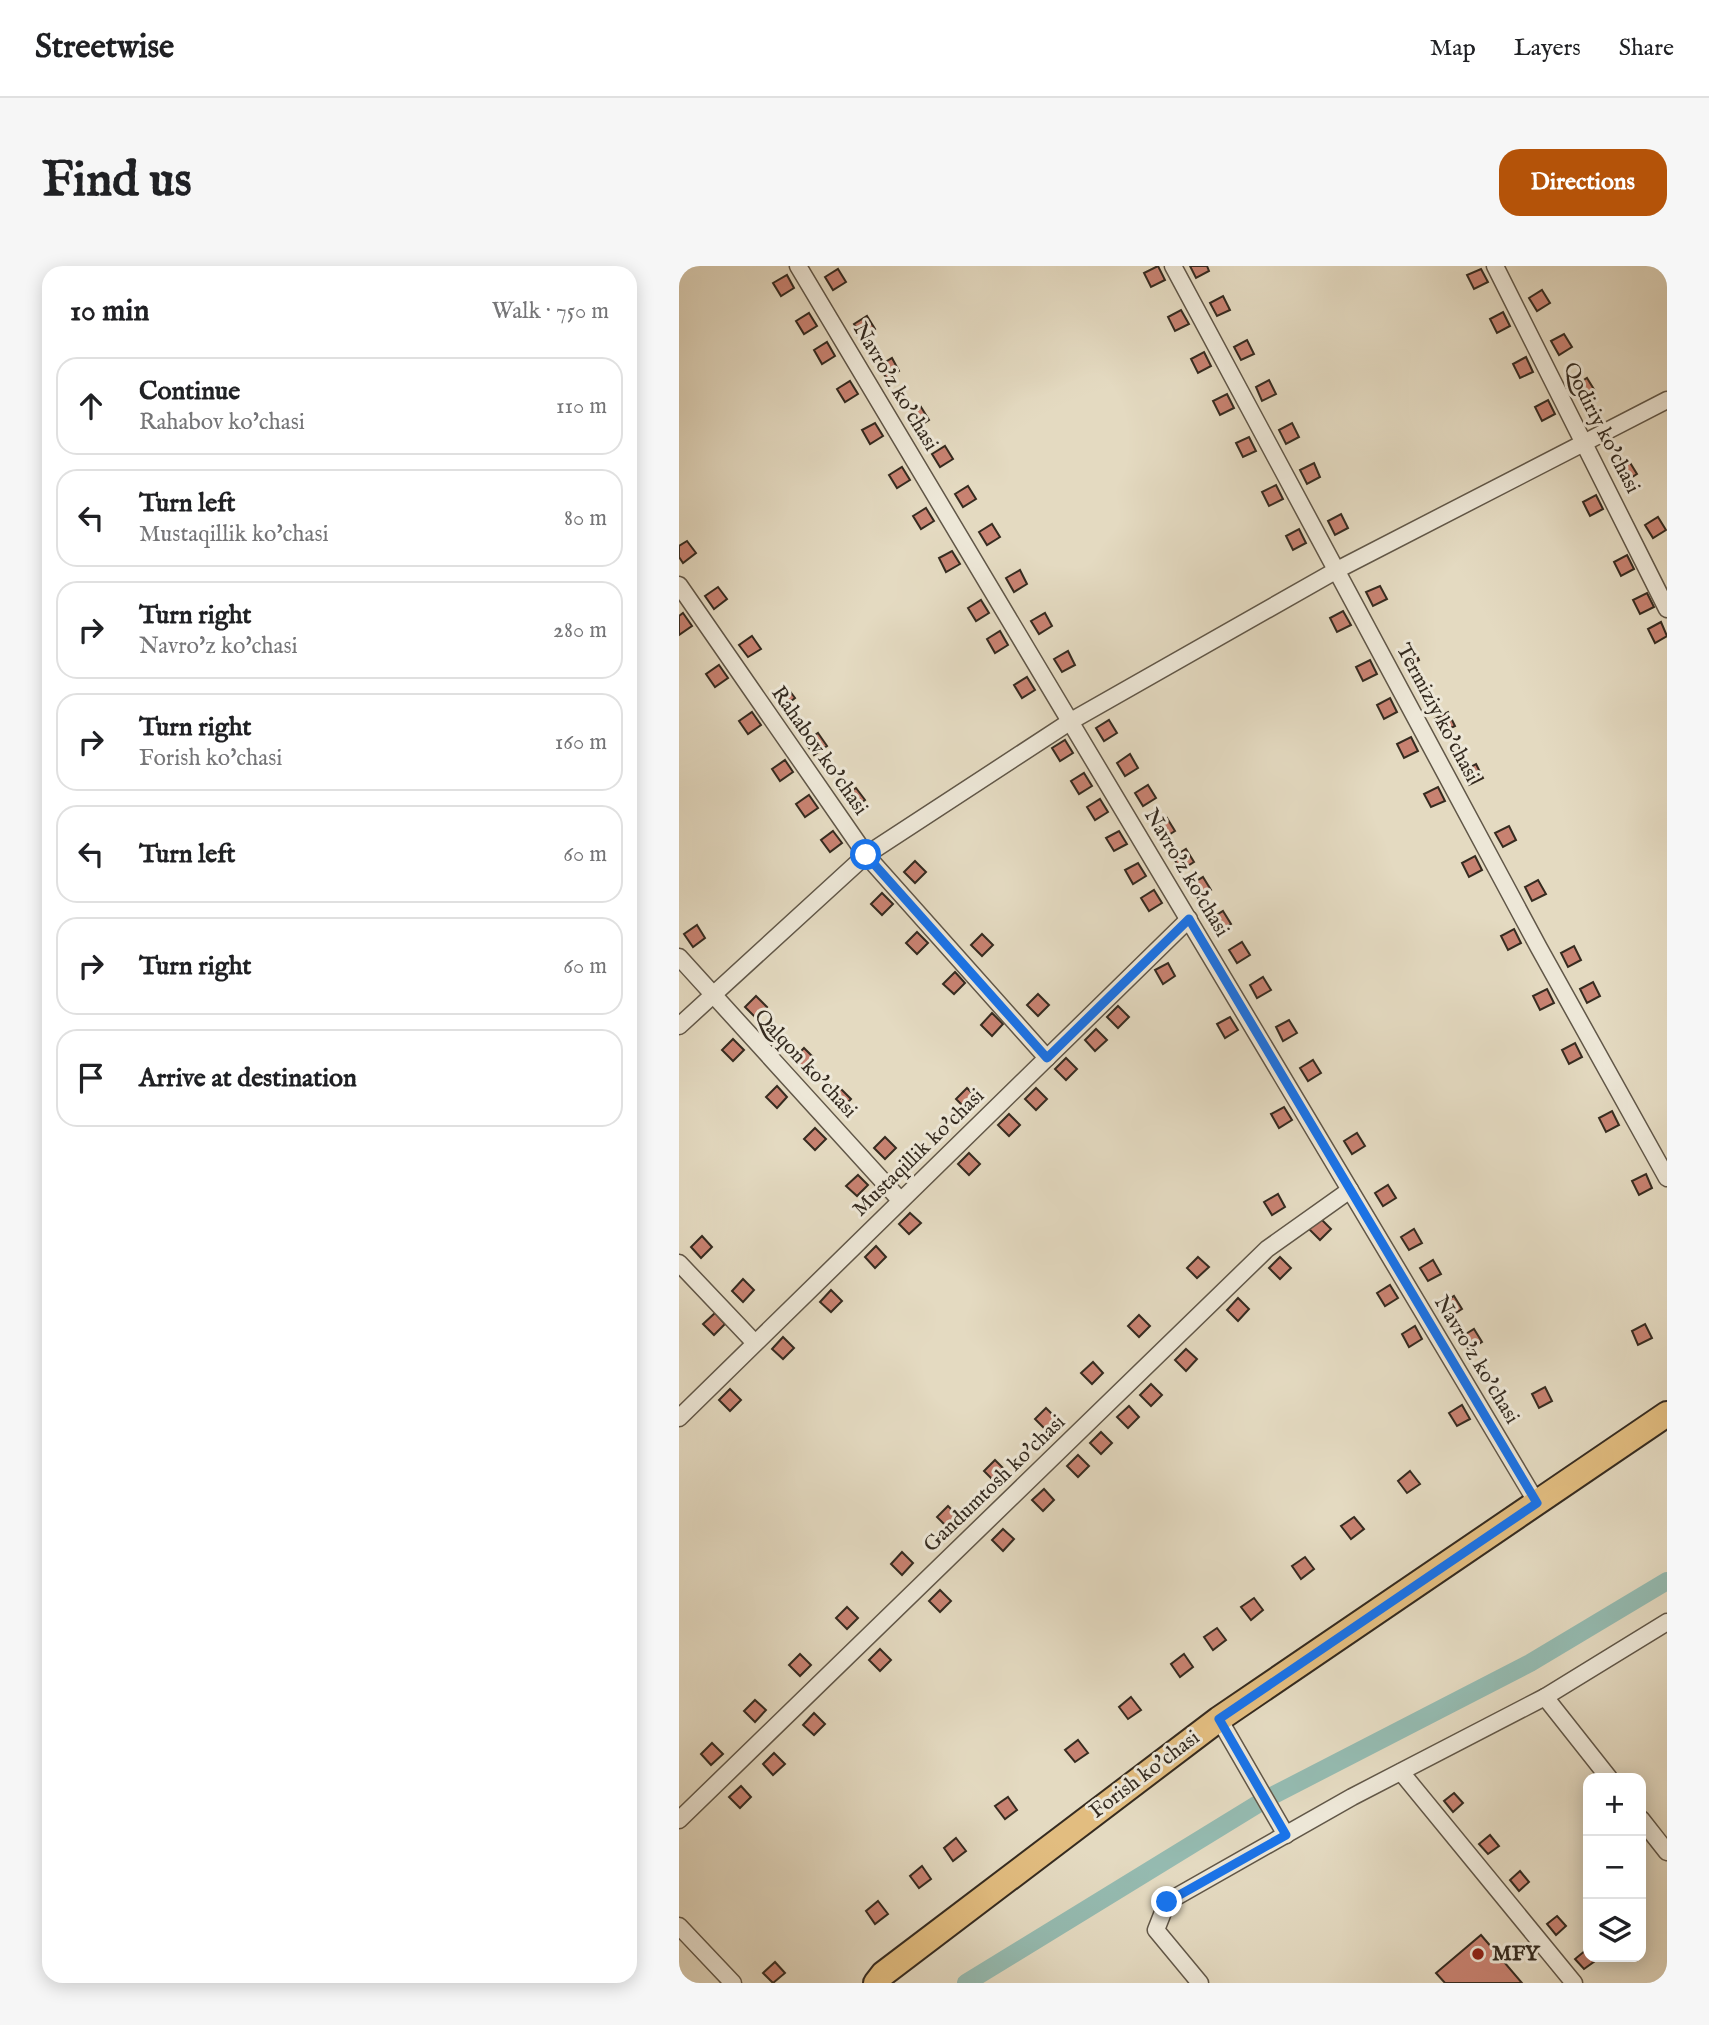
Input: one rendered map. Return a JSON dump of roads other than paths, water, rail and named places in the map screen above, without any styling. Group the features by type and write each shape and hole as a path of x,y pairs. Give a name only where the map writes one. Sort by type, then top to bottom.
{"main road":[{"name":"Forish ko'chasi","path":"876,1983 883,1974 1219,1719 1667,1414"}],"street":[{"name":"Navro'z ko'chasi","path":"798,266 1537,1503"},
{"name":"Termiziy ko'chasi","path":"1173,266 1539,948 1667,1178"},
{"name":"Qodiriy ko'chasi","path":"1495,266 1667,609"},
{"path":"679,1026 866,855 1070,721 1337,570 1667,400"},
{"name":"Rahabov ko'chasi","path":"679,585 866,855 1047,1058"},
{"name":"Mustaqillik ko'chasi","path":"679,1418 1189,919"},
{"name":"Qalqon ko'chasi","path":"679,957 900,1199"},
{"name":"Gandumtosh ko'chasi","path":"679,1820 1266,1249 1350,1190"},
{"path":"679,1263 755,1343"},
{"path":"1200,1983 1156,1930 1167,1902 1401,1772 1545,1697 1667,1622"},
{"path":"1545,1697 1605,1773"},
{"path":"1219,1719 1286,1835"},
{"path":"1401,1772 1574,1983"},
{"path":"1646,1825 1667,1852"},
{"path":"679,1926 733,1983"}],"waterway":[{"path":"966,1983 1266,1799 1530,1663 1667,1581"}],"place":[{"name":"MFY","path":"1478,1954"}]}
